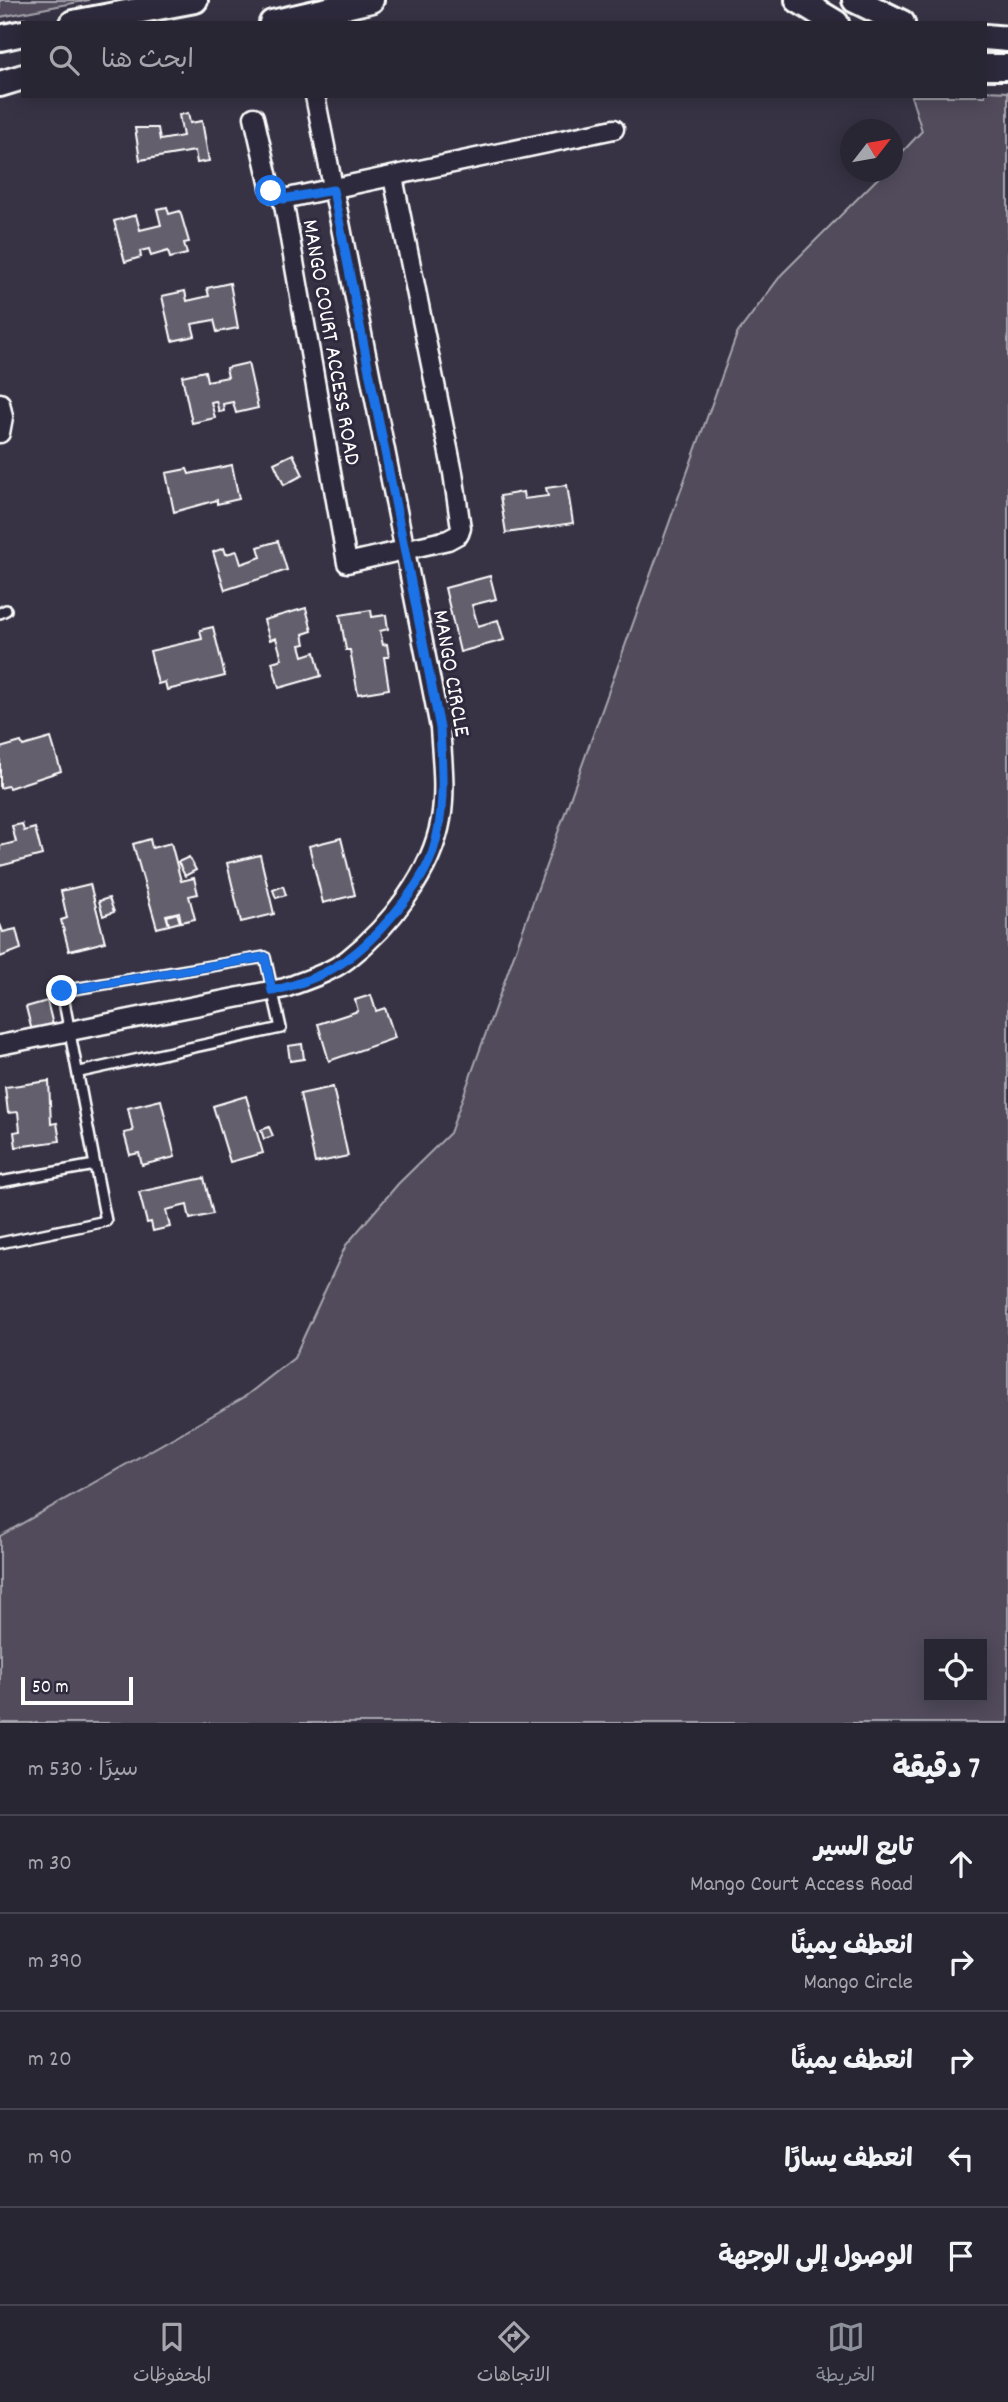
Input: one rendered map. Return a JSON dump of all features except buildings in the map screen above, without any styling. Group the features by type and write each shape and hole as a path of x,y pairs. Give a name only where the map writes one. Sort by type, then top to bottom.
{"main road":[{"path":"84,21 195,0"},
{"path":"277,21 298,13 371,0"},
{"path":"798,0 833,21"},
{"path":"855,0 898,21"},
{"path":"0,38 21,33"},
{"path":"987,37 1008,38"},
{"path":"987,67 1008,67"},
{"path":"0,83 21,78"}],"street":[{"name":"MANGO CIRCLE","path":"0,1045 272,991 328,971 348,959 411,892 433,854 442,817 440,728 315,98"},
{"path":"254,117 271,191 283,199"},
{"name":"MANGO COURT ACCESS ROAD","path":"405,551 347,563 283,199 614,128"},
{"path":"393,177 461,528 448,540 405,551"},
{"path":"0,403 3,417 0,433"}],"lane":[{"path":"0,1243 106,1221 62,991 265,957 281,1028 79,1072"},
{"path":"0,1182 95,1165"}],"shaded area":[{"path":"0,0 89,0 0,17"},
{"path":"987,91 1008,92 1008,1723 0,1723 0,1536 243,1398 294,1358 346,1245 398,1184 450,1133 737,334 782,274 874,182 903,182 903,151 922,131 912,98 987,98"}],"route":[{"path":"62,991 265,957 272,991 285,988 328,971 348,959 411,892 433,854 442,817 440,728 333,190 283,199 271,191"}]}
